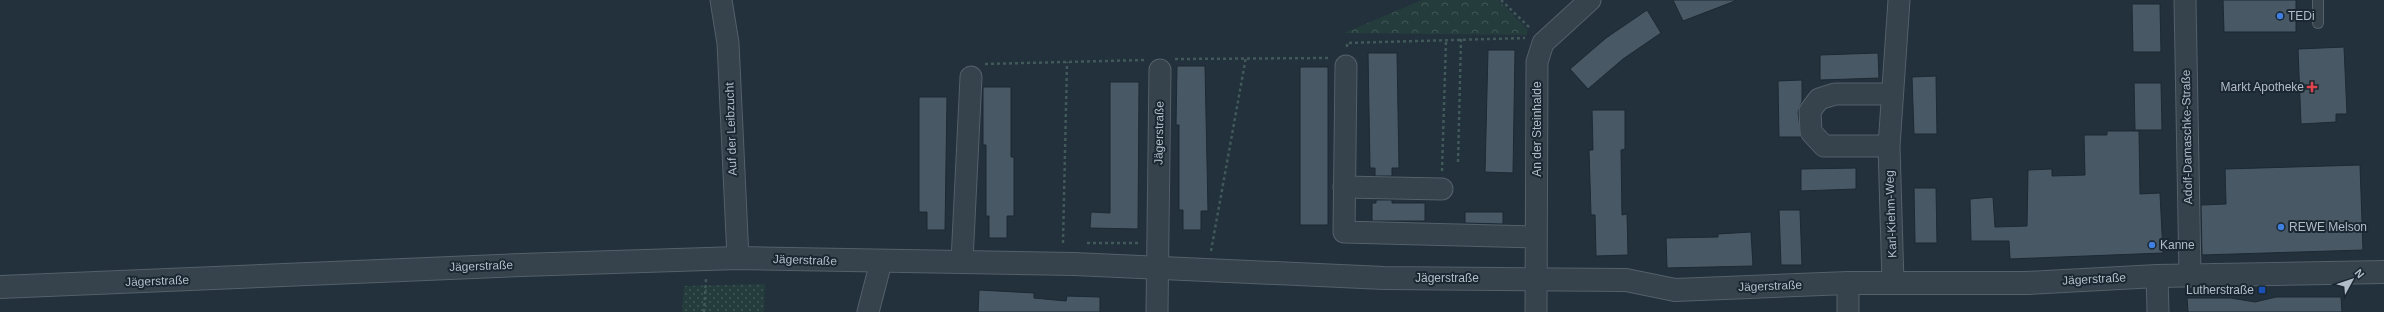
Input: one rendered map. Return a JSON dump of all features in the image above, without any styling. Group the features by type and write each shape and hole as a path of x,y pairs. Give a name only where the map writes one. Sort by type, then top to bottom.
{"street":[{"name":"Auf der Leibzucht","path":"721,0 728,43 738,258"},
{"name":"An der Steinhalde","path":"1536,312 1537,62 1541,40 1590,0"},
{"name":"Karl-Kiehm-Weg","path":"1893,282 1889,146 1899,0"},
{"name":"Adolf-Damaschke-Straße","path":"2185,0 2190,275"},
{"path":"1347,62 1344,232 1536,237"},
{"name":"Jägerstraße","path":"1157,268 1160,65"},
{"path":"962,261 971,77"},
{"path":"1889,146 1824,146 1812,132 1810,111 1819,99 1835,94 1892,94"},
{"path":"1344,187 1442,189"},
{"name":"Jägerstraße","path":"0,287 505,265 738,258 881,262 962,261 1377,277 1626,280 1675,290 1848,283 2027,283 2157,276 2384,272"},
{"path":"868,312 881,262"},
{"path":"1157,268 1157,312"},
{"path":"2157,276 2158,312"},
{"path":"1848,283 1848,312"}],"lane":[{"path":"2318,0 2318,22"}],"path":[{"path":"1501,0 1541,40"},
{"path":"971,77 971,64 1067,62 1160,65 1246,57 1347,62 1347,42 1461,39 1541,40"},
{"path":"1458,162 1461,39"},
{"path":"1442,189 1446,40"},
{"path":"1208,270 1246,57"},
{"path":"1063,243 1067,62"},
{"path":"704,312 706,259"}],"green space":[{"path":"1422,0 1498,0 1527,29 1527,35 1344,33"},
{"path":"765,284 764,312 682,312 684,286"}],"building":[{"path":"1673,0 1735,0 1735,1 1683,21"},
{"path":"2223,0 2296,0 2296,32 2224,32"},
{"path":"2132,4 2160,4 2161,52 2133,52"},
{"path":"1647,10 1661,33 1623,59 1588,89 1570,69 1606,38"},
{"path":"2344,47 2347,114 2336,114 2336,122 2301,124 2298,49"},
{"path":"1488,50 1515,50 1513,173 1485,172"},
{"path":"1368,53 1397,53 1399,168 1392,168 1392,176 1375,176 1375,168 1370,168"},
{"path":"1878,53 1879,78 1820,80 1820,55"},
{"path":"1177,66 1205,66 1208,211 1201,211 1201,230 1183,230 1183,210 1179,210 1179,125 1176,125"},
{"path":"1300,67 1328,67 1328,225 1300,225"},
{"path":"1936,76 1937,134 1914,134 1912,77"},
{"path":"1802,80 1802,101 1798,112 1801,137 1779,137 1778,81"},
{"path":"1110,82 1139,82 1138,229 1090,228 1091,212 1110,213"},
{"path":"2134,83 2161,83 2162,130 2135,130"},
{"path":"983,87 1011,87 1011,157 1014,157 1014,216 1007,216 1007,238 989,238 989,216 986,216 986,145 983,145"},
{"path":"919,97 947,97 945,230 927,230 927,212 919,212"},
{"path":"1592,110 1625,110 1625,149 1621,150 1622,215 1627,214 1628,255 1596,256 1595,215 1591,215 1589,150 1593,150"},
{"path":"2107,131 2139,131 2140,194 2160,193 2163,253 2010,259 2009,241 1971,241 1970,199 1993,197 1995,227 2027,226 2028,170 2052,169 2052,176 2085,175 2084,135 2107,135"},
{"name":"REWE Melson","path":"2360,165 2363,250 2202,255 2201,205 2226,204 2225,169"},
{"path":"1856,168 1856,189 1801,191 1801,169"},
{"path":"1914,188 1936,188 1937,243 1915,243"},
{"path":"1376,200 1392,200 1392,203 1425,203 1425,221 1372,221 1372,203 1376,203"},
{"path":"1779,210 1800,210 1802,265 1781,265"},
{"path":"1465,212 1503,212 1503,224 1465,223"},
{"path":"1751,232 1753,266 1667,268 1666,238 1718,237 1718,234"},
{"path":"979,290 1034,293 1034,298 1066,301 1067,296 1100,297 1100,312 978,312"},
{"path":"2276,297 2341,297 2342,312 2188,312 2187,298 2231,298 2255,302"}],"place":[{"name":"TEDi","path":"2280,16"},
{"name":"Markt Apotheke","path":"2312,87"},
{"name":"REWE Melson","path":"2281,227"},
{"name":"Kanne","path":"2152,245"},
{"name":"Lutherstraße","path":"2262,290"}]}
